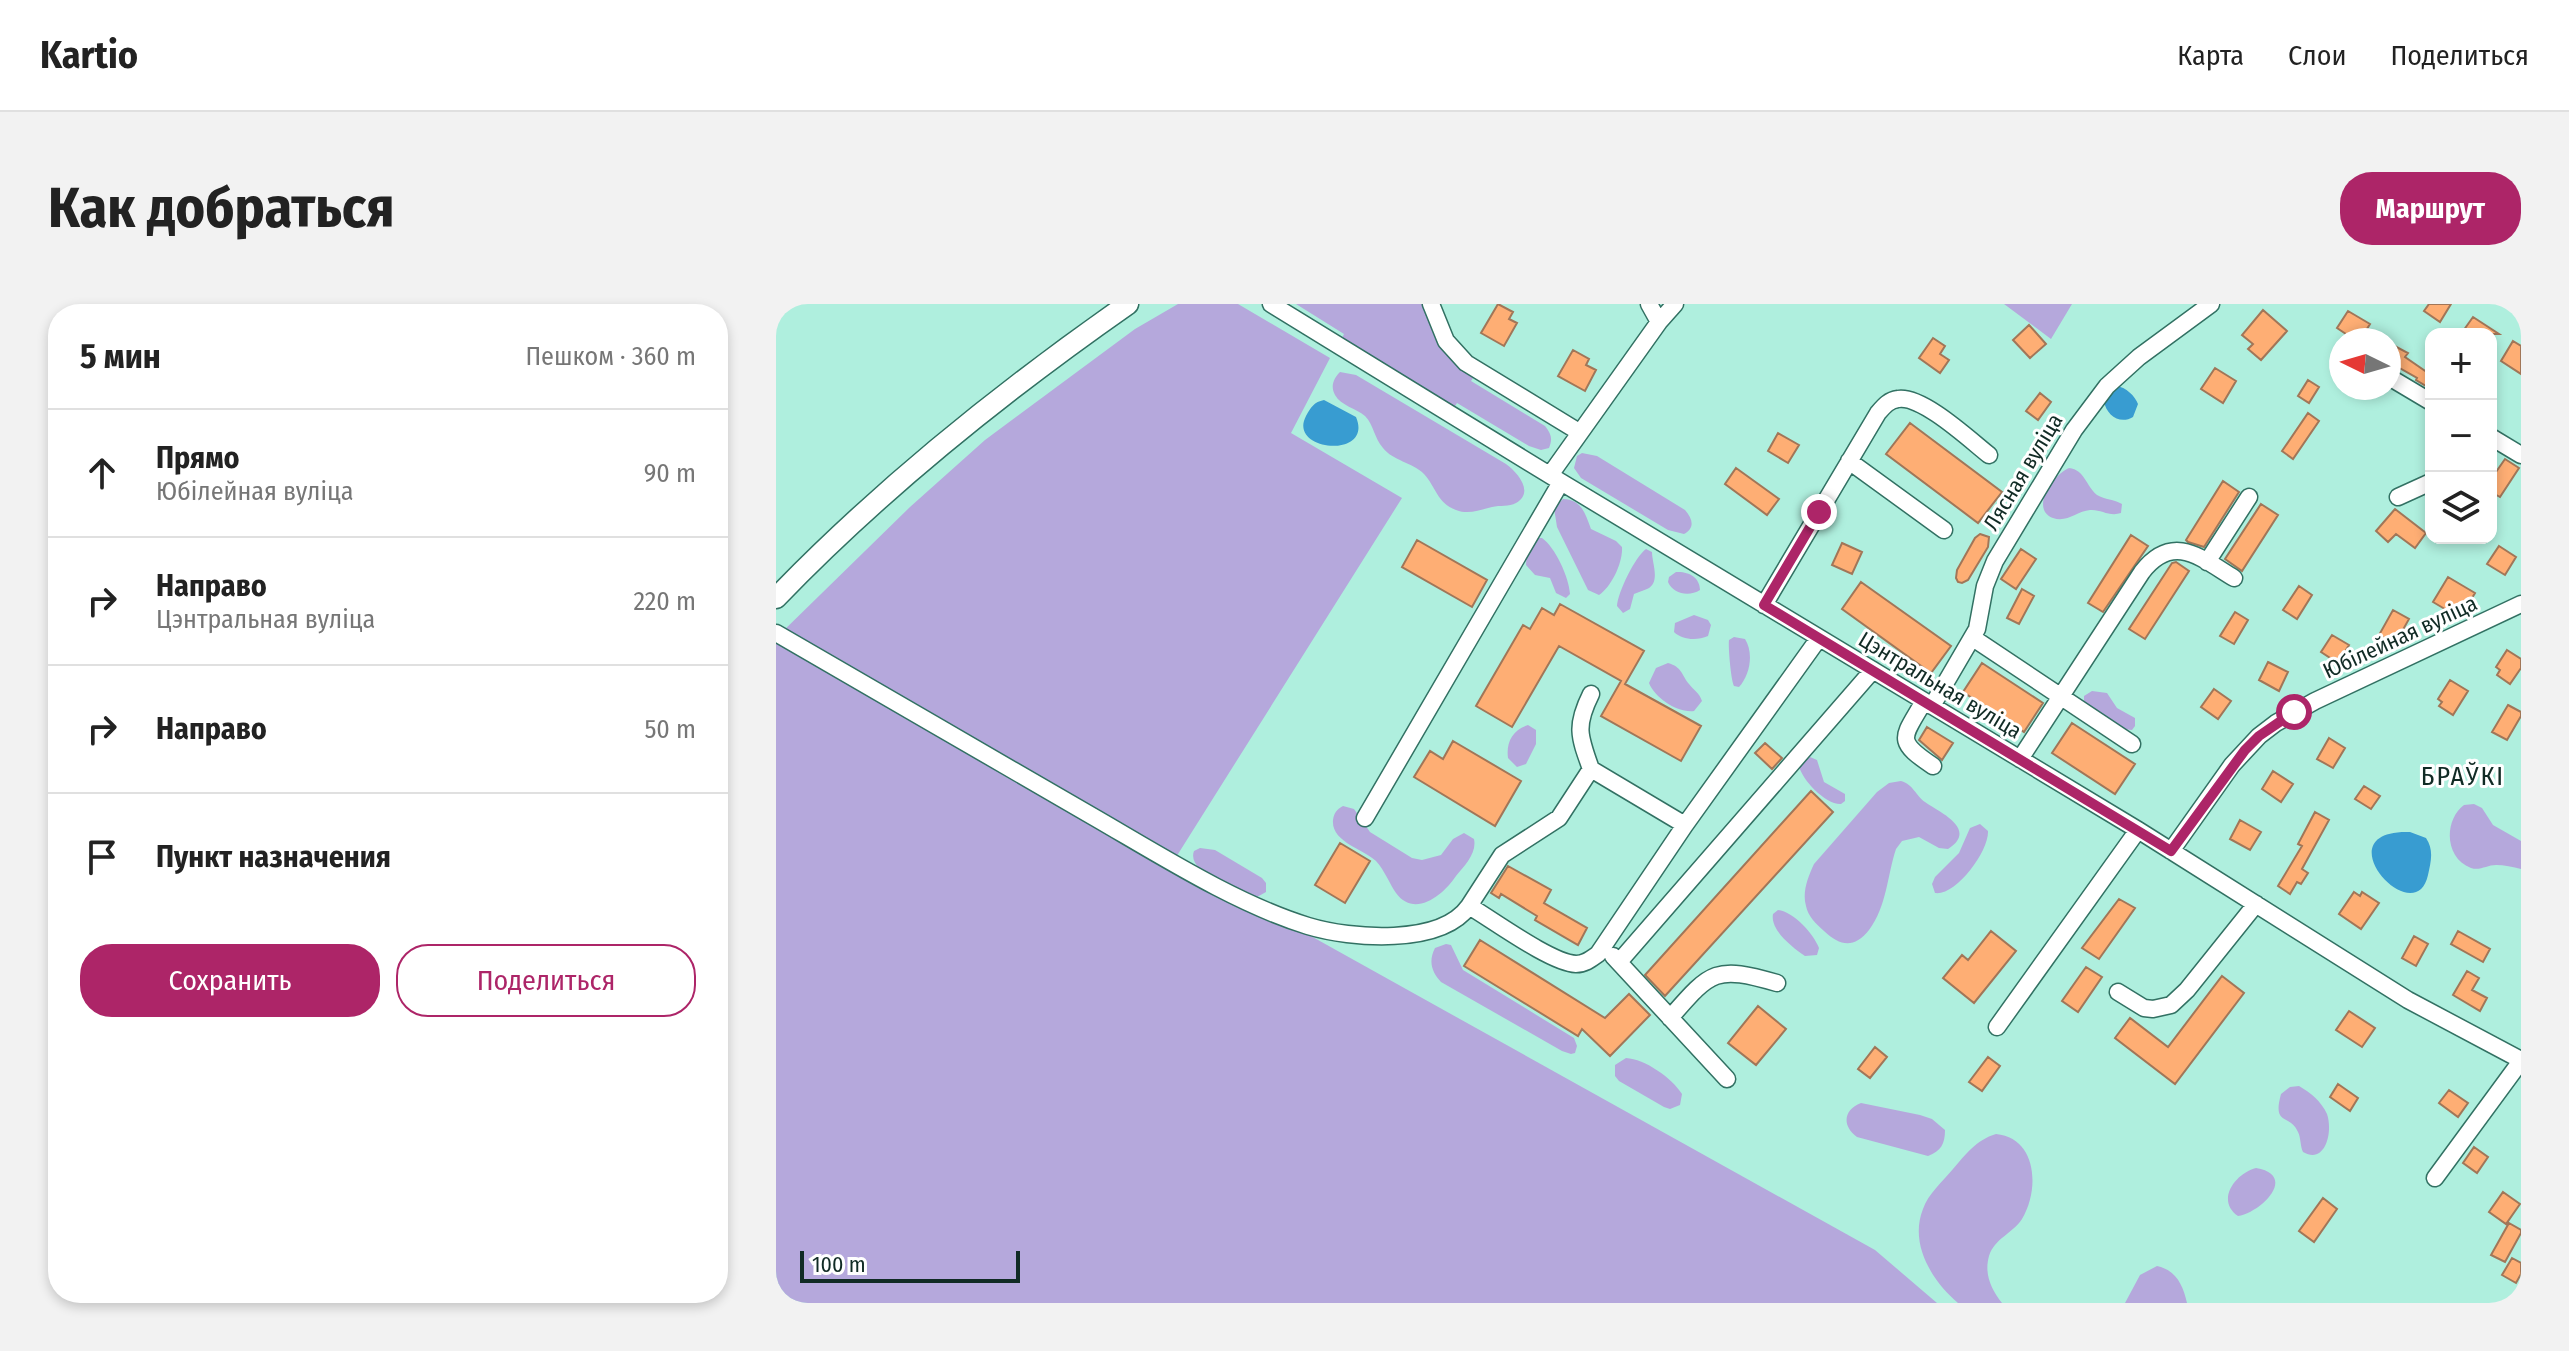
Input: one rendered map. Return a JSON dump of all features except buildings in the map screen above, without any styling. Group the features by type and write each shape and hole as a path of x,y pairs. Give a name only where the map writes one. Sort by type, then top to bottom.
{"main road":[{"path":"776,598 914,466 1018,383 1128,304"}],"street":[{"name":"Цэнтральная вуліца","path":"1271,304 2138,830 2408,1000 2521,1061"},
{"path":"1431,304 1446,341 1466,363 1579,432"},
{"path":"1649,304 1659,322"},
{"path":"1365,818 1579,432 1675,304"},
{"name":"Лясная вуліца","path":"1933,766 1912,752 1905,741 1907,732 1973,638 1980,620 1985,586 1995,561 2084,416 2121,371 2211,304"},
{"path":"2401,384 2428,400"},
{"path":"1764,605 1884,406 1901,398 1920,403 1989,455"},
{"path":"2497,441 2521,455"},
{"path":"1849,461 1944,530"},
{"path":"2398,497 2425,485"},
{"path":"2207,562 2249,497"},
{"path":"2020,759 2150,562 2159,554 2179,550 2190,553 2234,578"},
{"name":"Юбілейная вуліца","path":"2171,851 2232,765 2276,723 2315,701 2521,604"},
{"path":"776,633 1173,862 1255,905 1336,932 1402,934 1430,931 1451,924 1469,906 1502,855 1559,818 1591,769"},
{"path":"1469,906 1563,962 1582,964 1598,954 1685,825 1819,638"},
{"path":"1973,638 2132,744"},
{"path":"1619,962 1873,670"},
{"path":"1591,694 1583,711 1579,732 1591,769 1685,825"},
{"path":"1997,1027 2138,830"},
{"path":"2118,992 2144,1008 2171,1005 2187,990 2256,904"},
{"path":"1604,945 1727,1079"},
{"path":"1670,1018 1698,986 1717,974 1740,974 1777,983"},
{"path":"2435,1178 2521,1061"}],"shaded area":[{"path":"1178,304 1238,304 1330,358 1291,433 1402,498 1173,862 1875,1250 1937,1303 776,1303 776,638 910,507 985,440 1135,329"},
{"path":"1296,304 1431,304 1434,314 1477,372 1471,381 1545,426 1551,436 1549,448 1541,450 1529,446 1457,403 1450,414 1338,346 1344,334"},
{"path":"2004,304 2072,304 2051,339"},
{"path":"1340,372 1356,375 1506,464 1522,482 1524,493 1521,498 1510,505 1470,512 1450,507 1424,474 1383,448 1365,416 1338,399 1333,385"},
{"path":"1582,453 1597,456 1685,510 1691,520 1690,529 1684,534 1668,530 1581,478 1574,468 1577,456"},
{"path":"2069,468 2082,475 2097,495 2122,504 2121,513 2090,510 2058,519 2046,514 2043,507 2046,492 2057,477"},
{"path":"1563,499 1579,505 1591,529 1622,547 1615,574 1599,595 1588,590 1557,527 1554,508"},
{"path":"1537,538 1547,542 1560,563 1569,587 1570,594 1566,598 1556,593 1550,578 1535,575 1526,565 1527,551"},
{"path":"1646,549 1652,552 1654,582 1647,589 1634,594 1630,609 1623,613 1617,606 1620,592 1632,567"},
{"path":"1676,572 1692,576 1700,590 1686,594 1677,592 1668,582"},
{"path":"1694,615 1708,620 1711,625 1708,636 1690,639 1674,632 1675,623"},
{"path":"1734,637 1745,639 1750,657 1748,670 1739,687 1734,686 1730,663 1729,640"},
{"path":"1668,663 1679,669 1701,698 1694,711 1674,707 1652,689 1649,683 1656,668"},
{"path":"2092,691 2107,693 2117,708 2135,718 2132,730 2123,729 2084,703 2084,696"},
{"path":"1528,725 1536,730 1536,744 1526,764 1517,767 1508,758 1509,742 1518,730"},
{"path":"1810,757 1817,760 1824,782 1845,794 1845,801 1841,804 1822,796 1801,772 1799,766"},
{"path":"1901,781 1947,816 1958,828 1959,835 1948,849 1939,848 1919,837 1902,841 1896,849 1875,921 1858,940 1841,942 1815,923 1809,913 1805,895 1810,874 1814,864 1877,792 1889,783"},
{"path":"2474,804 2482,808 2493,825 2521,841 2521,869 2496,865 2474,869 2456,856 2450,838 2453,820 2464,805"},
{"path":"1343,806 1354,809 1370,832 1412,858 1422,860 1441,855 1453,839 1464,833 1474,839 1474,849 1444,890 1429,901 1412,904 1396,893 1376,861 1337,834 1333,818"},
{"path":"1980,824 1988,831 1987,840 1970,871 1952,887 1935,893 1932,884 1935,877 1959,853 1970,828"},
{"path":"1200,848 1215,850 1262,878 1266,883 1266,892 1257,897 1250,896 1204,872 1193,859 1194,851"},
{"path":"1778,910 1796,919 1808,930 1819,948 1817,955 1805,956 1783,938 1773,920 1773,914"},
{"path":"1451,945 1463,970 1574,1038 1577,1046 1575,1053 1562,1051 1441,982 1431,962 1435,948"},
{"path":"1626,1058 1657,1070 1672,1082 1682,1094 1680,1105 1670,1109 1664,1107 1619,1081 1615,1076 1615,1065"},
{"path":"2299,1086 2322,1105 2329,1121 2326,1144 2317,1154 2303,1152 2295,1126 2280,1116 2281,1094 2290,1087"},
{"path":"1861,1103 1932,1119 1945,1130 1941,1146 1928,1156 1857,1137 1849,1128 1847,1118 1851,1110"},
{"path":"1996,1134 2010,1138 2027,1155 2031,1167 2031,1194 2022,1219 1995,1245 1989,1256 1987,1269 1990,1281 2002,1303 1958,1303 1940,1284 1926,1261 1921,1248 1919,1222 1925,1203 1936,1188 1972,1148"},
{"path":"2256,1168 2274,1178 2272,1193 2257,1208 2238,1216 2231,1210 2228,1195 2235,1181"},
{"path":"2157,1266 2178,1279 2187,1303 2125,1303 2140,1275"}],"water":[{"path":"2116,386 2127,390 2137,401 2133,417 2123,420 2108,411 2104,401"},
{"path":"1324,400 1356,417 1358,430 1353,440 1331,446 1308,437 1303,428 1306,416 1313,405"},
{"path":"2410,832 2426,838 2431,856 2428,875 2420,890 2407,893 2393,887 2380,874 2373,860 2373,846 2384,835"}],"district":[{"name":"БРАЎКІ","path":"2463,776"}],"route":[{"path":"1819,512 1764,605 2171,851 2245,750 2259,736 2294,712"}]}
